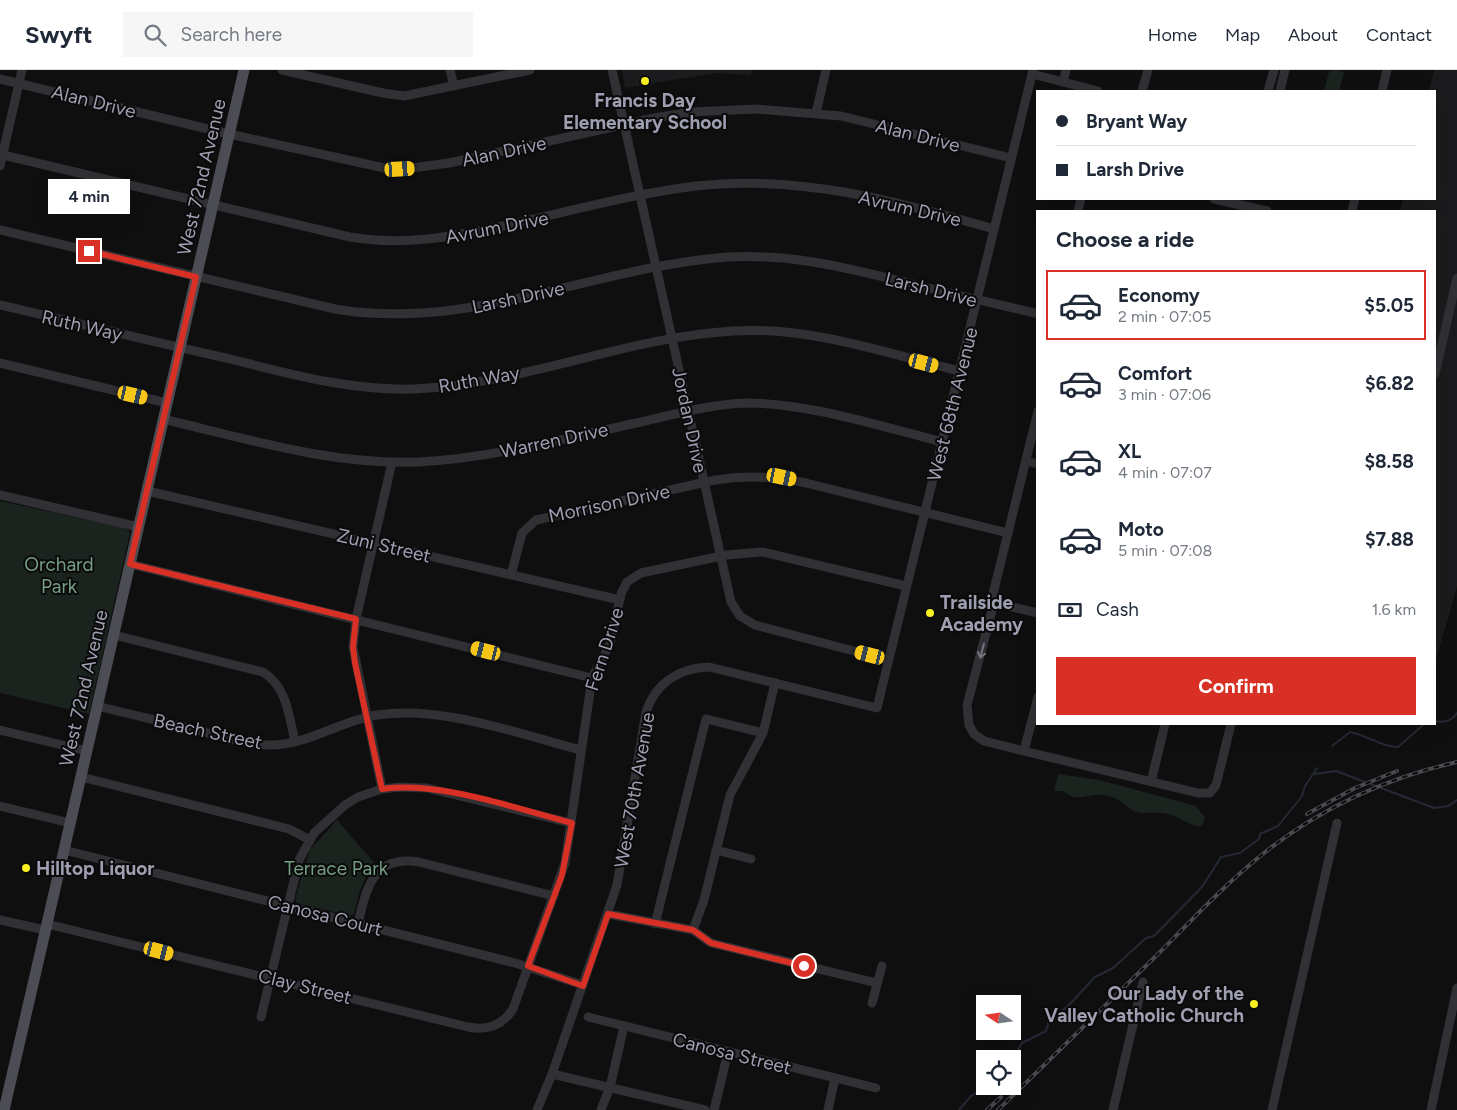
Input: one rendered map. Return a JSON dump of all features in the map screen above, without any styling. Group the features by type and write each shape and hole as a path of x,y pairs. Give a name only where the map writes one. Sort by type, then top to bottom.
{"main road":[{"name":"West 72nd Avenue","path":"4,1104 244,70"}],"street":[{"path":"0,166 22,70"},
{"path":"282,70 391,95 410,95 530,70"},
{"path":"450,70 454,86"},
{"name":"Jordan Drive","path":"612,70 731,602 738,613 750,623 888,660"},
{"path":"816,113 826,70"},
{"path":"1063,82 1066,70"},
{"path":"1142,90 1148,70"},
{"path":"1268,90 1274,70"},
{"path":"1280,90 1285,70"},
{"path":"1382,90 1387,70"},
{"path":"1032,72 1094,90"},
{"name":"West 68th Avenue","path":"877,708 1032,72"},
{"name":"Alan Drive","path":"0,79 374,167 400,169 449,163 675,114 714,110 764,109 816,113 852,119 1011,158"},
{"name":"Avrum Drive","path":"3,155 350,237 407,242 455,236 641,195 717,184 767,183 808,186 855,194 994,229"},
{"path":"1219,200 1263,210"},
{"name":"Larsh Drive","path":"0,230 196,277 335,308 372,314 430,314 474,307 657,268 729,257 797,258 841,266 1036,314"},
{"path":"1436,370 1457,278"},
{"name":"Ruth Way","path":"0,305 333,383 373,388 413,389 480,381 673,340 733,331 784,332 816,337 959,371"},
{"path":"0,363 167,403"},
{"name":"Warren Drive","path":"163,420 310,454 355,461 443,460 491,454 688,411 734,404 784,405 943,442"},
{"path":"1036,419 967,705 969,725 974,734 984,741 1198,793 1210,793 1216,785 1231,725"},
{"path":"1026,461 1036,464"},
{"path":"382,789 353,654 356,619 392,462"},
{"name":"Morrison Drive","path":"511,575 522,532 536,520 704,483 745,476 772,476 1008,534"},
{"name":"Zuni Street","path":"147,491 620,600"},
{"path":"0,495 138,527"},
{"name":"Fern Drive","path":"528,966 565,863 592,678 610,644 620,600 627,582 635,576 720,556 747,552 772,553 906,586"},
{"path":"130,564 592,678"},
{"path":"993,603 1036,613"},
{"path":"114,635 263,672 276,682 283,695 294,742"},
{"name":"West 70th Avenue","path":"537,1110 552,1074 608,914 624,853 646,712 655,692 670,678 685,671 702,667 720,669 877,708"},
{"path":"693,930 704,900 725,813 736,781 763,733 775,683"},
{"path":"1024,751 1036,704"},
{"name":"Beach Street","path":"97,706 249,743 266,745 294,742 366,717 415,713 444,716 581,750"},
{"path":"655,924 706,719 763,733"},
{"path":"1151,782 1165,725"},
{"path":"0,730 87,751"},
{"path":"81,778 289,829 310,840"},
{"path":"261,1017 299,860 322,824 345,805 358,797 382,789 400,787 427,788 572,823"},
{"path":"0,806 70,823"},
{"path":"1272,1110 1338,823"},
{"name":"Canosa Court","path":"64,850 528,966 583,986"},
{"path":"716,850 751,859"},
{"path":"358,923 371,879 385,866 403,860 419,862 554,896"},
{"path":"608,914 693,930 711,943 877,983"},
{"name":"Clay Street","path":"0,920 46,927 270,978 480,1029 496,1026 508,1016 517,1000 528,966"},
{"path":"872,1003 882,966"},
{"path":"1114,1110 1143,982"},
{"path":"1431,1110 1457,988"},
{"name":"Canosa Street","path":"588,1017 876,1088"},
{"path":"601,1110 610,1087 624,1026"},
{"path":"714,1110 728,1052"},
{"path":"552,1074 705,1110"},
{"path":"828,1110 835,1078"}],"shaded area":[{"name":"Francis Day Elementary School","path":"622,70 752,70 751,75 716,73 625,88"},
{"path":"1434,70 1457,70 1457,587 1436,660 1436,210 1400,210 1403,200 1436,200 1436,90 1429,90"}],"green space":[{"path":"1334,70 1344,72 1339,90 1324,90 1329,72"},
{"name":"Orchard Park","path":"0,501 126,528 130,533 89,714 0,693"},
{"path":"1058,774 1099,780 1196,806 1205,818 1201,827 1167,814 1135,812 1119,800 1109,796 1074,797 1063,791 1054,791"},
{"name":"Terrace Park","path":"337,820 377,866 371,870 364,881 354,914 350,916 297,903 295,899 310,850"}],"waterway":[{"path":"1436,721 1448,721 1457,713"},
{"path":"1332,746 1350,732 1386,745 1398,747 1423,725"},
{"path":"1018,1050 1022,1043 1046,1031 1049,1021 1069,1005 1095,977 1113,968 1146,938 1154,936 1202,887 1221,857 1240,853 1259,839 1260,834 1278,826 1302,796 1305,786 1317,768"},
{"path":"1314,774 1336,771 1434,808 1448,806 1457,800"},
{"path":"959,1110 976,1093"}],"railway":[{"path":"998,1110 1222,890 1264,853 1308,822 1355,797 1405,777 1457,762"},
{"path":"1307,814 1355,788 1397,771"},
{"path":"987,1110 1001,1097"}],"place":[{"name":"Francis Day Elementary School","path":"645,81"},
{"name":"Trailside Academy","path":"930,613"},
{"name":"Hilltop Liquor","path":"26,868"},
{"name":"Our Lady of the Valley Catholic Church","path":"1254,1004"}],"route":[{"path":"89,251 196,277 130,564 356,619 353,634 355,663 382,789 413,787 445,791 572,823 562,875 528,966 583,986 608,914 684,930 693,930 700,937 711,943 804,966"}]}
